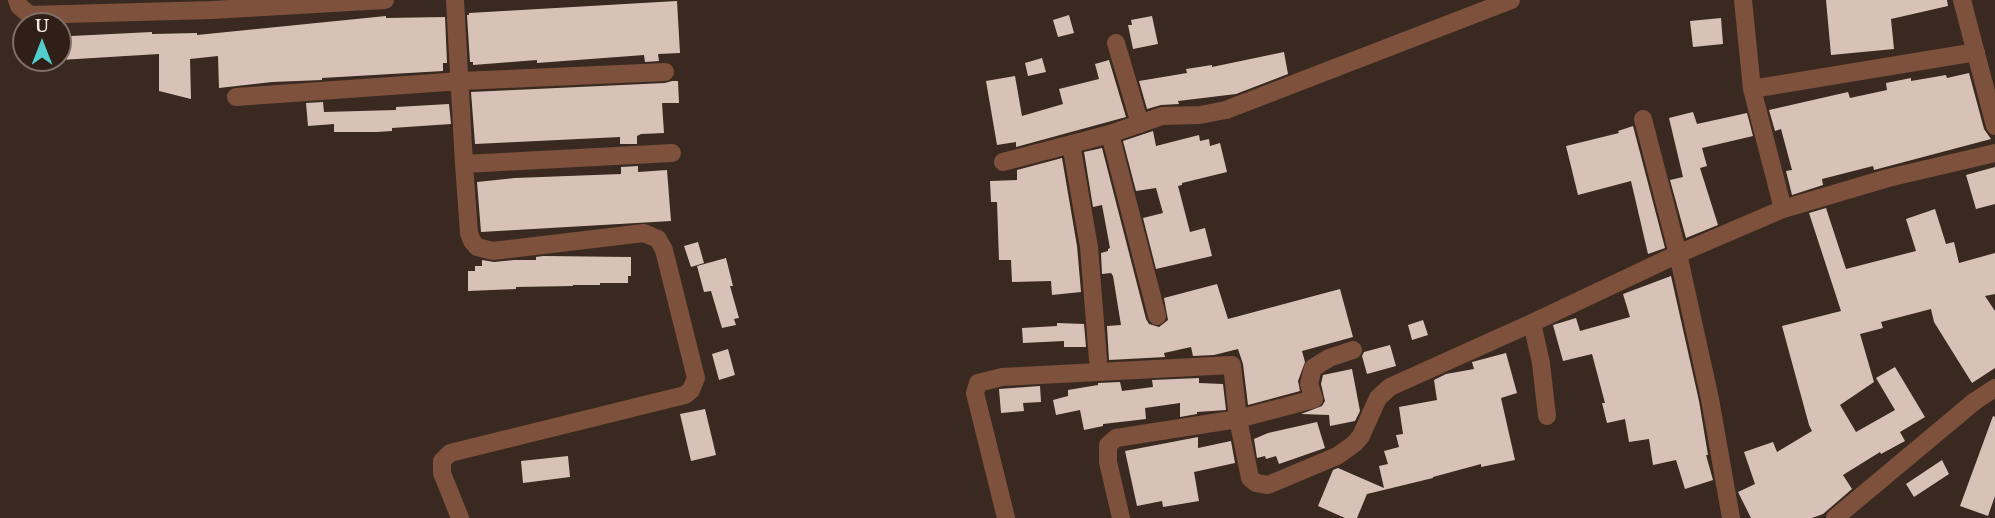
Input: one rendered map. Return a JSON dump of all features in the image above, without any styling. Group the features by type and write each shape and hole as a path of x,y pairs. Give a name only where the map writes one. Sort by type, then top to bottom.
{"street":[{"path":"17,0 19,6 30,15 212,10 385,0"},
{"path":"455,0 464,164 469,233 472,241 484,250 492,251 644,233 658,239 664,250 696,378 691,390 685,395 450,453 442,461 442,473 460,518"},
{"path":"1003,162 1110,134 1162,116 1200,115 1227,110 1511,0"},
{"path":"1743,0 1752,89 1783,209"},
{"path":"1962,0 1995,126"},
{"path":"1116,43 1140,124"},
{"path":"1752,89 1976,52"},
{"path":"236,97 461,81 665,72"},
{"path":"1643,119 1678,254 1710,399 1731,518"},
{"path":"1110,134 1157,316"},
{"path":"1071,144 1089,247 1098,360"},
{"path":"464,164 672,153"},
{"path":"1005,518 975,393 978,383 1002,377 1233,365 1238,419 1250,478 1256,483 1268,485 1337,456 1354,444 1361,436 1378,398 1390,387 1533,323 1678,254 1783,209 1888,178 1995,153"},
{"path":"1533,323 1541,363 1546,416"},
{"path":"1121,518 1107,449 1116,438 1238,419 1314,399 1309,384 1312,368 1329,358 1353,350"},
{"path":"1835,518 1975,401 1995,388"}],"building":[{"path":"1826,0 1947,0 1948,6 1891,19 1894,49 1831,55"},
{"path":"677,1 680,53 658,54 659,61 645,62 644,55 537,63 537,60 473,65 473,62 470,62 467,15 469,13"},
{"path":"1069,15 1074,33 1058,37 1053,20"},
{"path":"386,16 386,18 445,17 447,63 443,63 443,71 322,78 322,80 272,82 219,88 218,56 190,59 191,99 159,91 159,54 72,59 72,36 152,32 152,34 197,33 197,35"},
{"path":"1152,16 1158,44 1133,49 1128,25 1132,25 1131,20"},
{"path":"1721,18 1723,44 1693,47 1690,21"},
{"path":"1284,52 1288,74 1236,94 1178,101 1179,104 1147,109 1139,81 1187,73 1186,69 1212,65 1212,67"},
{"path":"1042,58 1046,72 1028,76 1025,63"},
{"path":"1109,60 1126,117 1016,147 1016,142 997,145 986,81 1015,76 1022,116 1063,104 1059,89 1099,79 1095,64"},
{"path":"1969,73 1984,129 1991,139 1874,170 1873,166 1822,179 1823,185 1792,195 1786,171 1792,170 1781,129 1775,131 1769,110 1848,92 1850,98 1887,90 1886,83 1911,78 1911,81 1946,75 1947,78"},
{"path":"678,81 679,103 662,103 664,133 641,134 637,136 637,144 620,144 620,137 475,144 471,92"},
{"path":"323,102 324,112 396,110 396,107 449,104 451,124 392,128 392,131 377,132 334,132 334,124 308,126 306,103"},
{"path":"1693,112 1697,124 1747,113 1753,136 1702,148 1707,166 1700,168 1718,225 1686,238 1670,180 1683,177 1669,118"},
{"path":"1633,126 1665,248 1648,254 1631,181 1578,195 1566,146 1619,133 1618,131"},
{"path":"1153,131 1156,146 1199,135 1200,141 1209,139 1210,146 1220,143 1227,172 1178,186 1190,232 1205,228 1212,256 1156,269 1143,218 1163,213 1156,188 1136,191 1123,141"},
{"path":"1102,148 1149,324 1159,327 1168,320 1164,298 1217,284 1228,319 1340,289 1353,337 1302,351 1305,362 1298,381 1300,391 1248,405 1243,364 1238,349 1214,355 1193,356 1191,347 1164,353 1165,357 1109,360 1107,326 1121,325 1113,276 1111,273 1102,274 1101,253 1110,248 1102,205 1093,207 1084,152"},
{"path":"1062,158 1077,246 1081,292 1052,295 1051,281 1012,282 1011,260 999,260 997,202 991,202 990,181 1017,180 1017,170"},
{"path":"638,166 638,172 667,170 671,221 481,232 477,182 515,178 621,174 621,167"},
{"path":"1995,167 1995,204 1976,209 1966,175"},
{"path":"1826,208 1846,269 1916,251 1906,219 1935,209 1946,244 1954,242 1959,263 1995,253 1995,294 1985,296 1995,311 1995,368 1972,383 1934,322 1931,309 1881,322 1883,328 1860,334 1874,382 1840,405 1856,432 1895,410 1876,378 1895,367 1925,417 1900,432 1905,441 1881,454 1880,452 1843,475 1852,489 1823,514 1812,518 1751,518 1738,492 1755,484 1744,452 1773,442 1777,452 1812,431 1782,326 1841,311 1809,213"},
{"path":"698,242 704,263 691,267 684,246"},
{"path":"536,257 631,257 631,276 628,276 628,283 468,291 468,271 475,271 475,266 482,266 482,260 494,262 536,260"},
{"path":"726,258 733,286 730,286 739,318 734,319 736,325 722,328 711,291 704,292 697,266"},
{"path":"1671,276 1699,401 1708,455 1706,455 1713,480 1685,489 1676,460 1653,465 1649,439 1629,442 1625,419 1607,423 1602,403 1605,403 1592,354 1563,361 1553,325 1576,318 1580,331 1630,317 1623,294"},
{"path":"1423,320 1428,335 1412,340 1408,325"},
{"path":"1057,323 1084,324 1086,347 1064,347 1064,341 1023,343 1022,328 1057,326"},
{"path":"1390,345 1396,366 1367,374 1362,356 1364,352"},
{"path":"728,349 735,375 719,380 712,354"},
{"path":"1506,353 1517,393 1501,398 1515,460 1481,467 1481,464 1367,494 1357,518 1345,518 1318,506 1333,470 1338,468 1384,488 1379,466 1388,464 1384,451 1399,447 1396,435 1403,434 1399,407 1437,400 1434,380 1446,374 1474,369 1472,362"},
{"path":"1352,369 1360,411 1355,421 1330,426 1329,415 1301,414 1322,406 1325,401 1321,384 1323,375"},
{"path":"1199,378 1199,383 1223,384 1226,410 1197,412 1197,414 1180,417 1180,403 1145,408 1146,419 1103,424 1103,426 1084,430 1080,410 1056,415 1053,400 1068,396 1068,390 1098,385 1098,383 1120,382 1122,391 1153,387 1152,380"},
{"path":"1040,386 1041,402 1023,403 1024,411 1001,413 999,389"},
{"path":"705,409 716,455 691,461 680,414"},
{"path":"1993,416 1995,417 1995,496 1988,516 1960,506"},
{"path":"1317,422 1325,448 1279,464 1276,456 1266,459 1265,456 1257,458 1254,439 1268,433"},
{"path":"1198,437 1198,448 1231,441 1235,463 1194,472 1199,501 1163,507 1162,501 1137,506 1125,451"},
{"path":"568,456 570,477 523,483 521,461"},
{"path":"1942,460 1949,474 1914,497 1906,484"}]}
